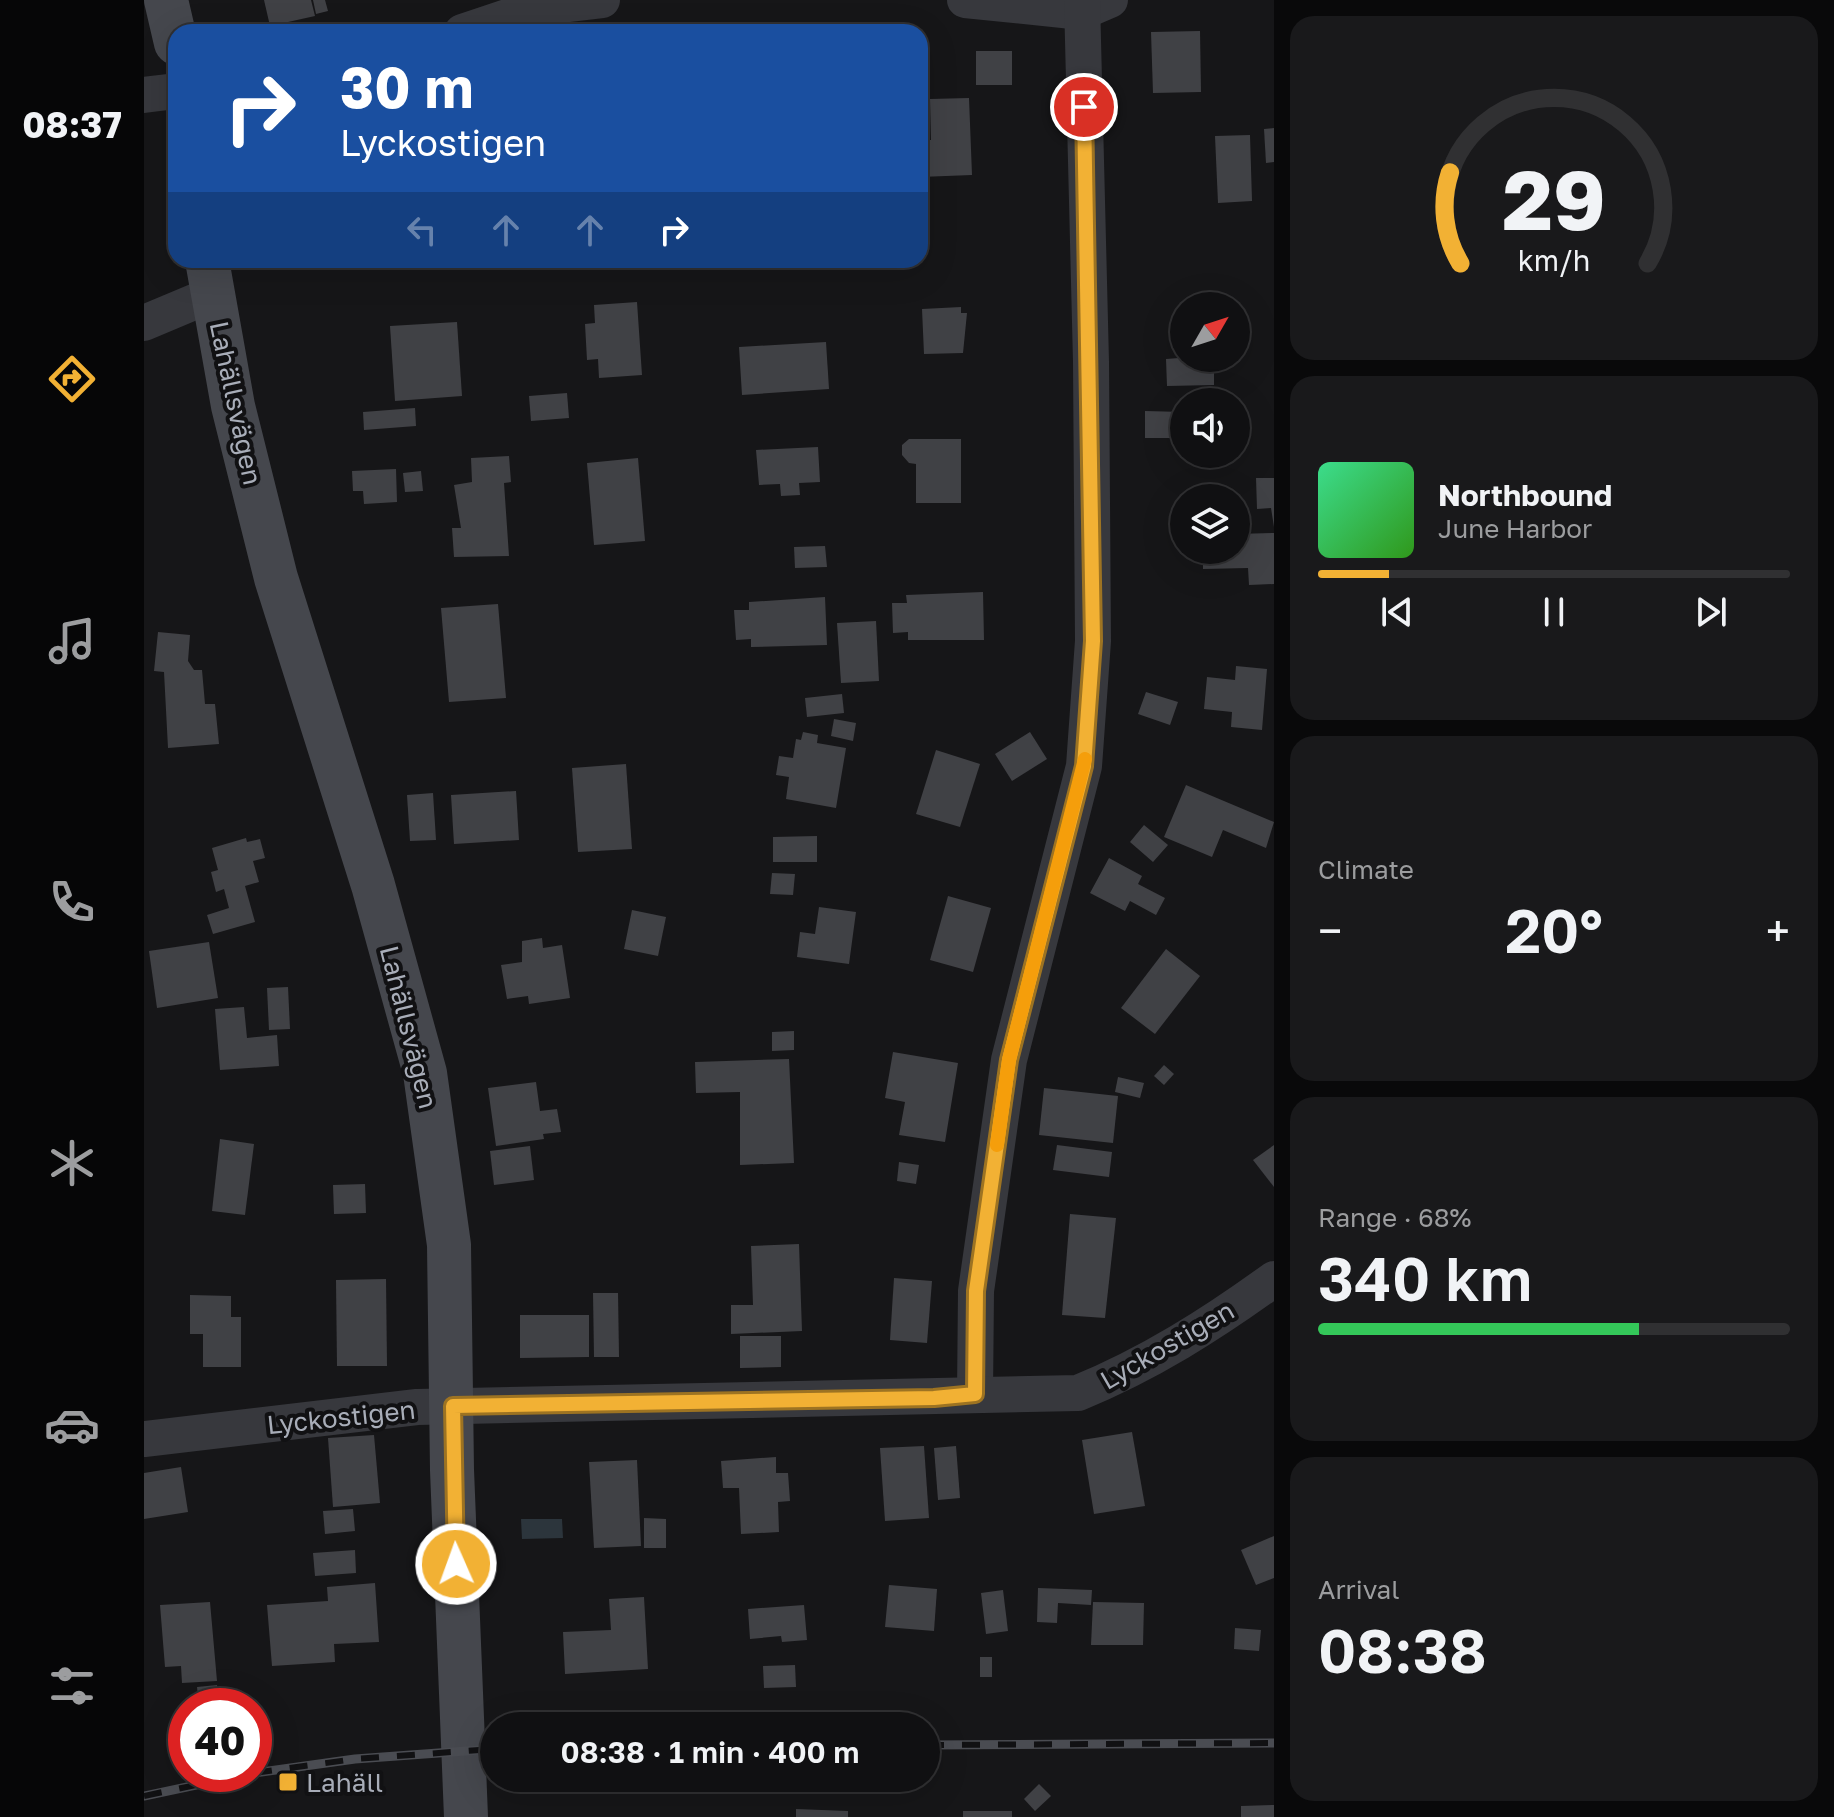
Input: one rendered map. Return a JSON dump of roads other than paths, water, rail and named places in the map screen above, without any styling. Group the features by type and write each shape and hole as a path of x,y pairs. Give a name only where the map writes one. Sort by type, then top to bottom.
{"street":[{"path":"166,0 172,24"},
{"path":"486,24 534,8 602,0"},
{"path":"965,0 1091,4 1093,617 1084,766 1009,1060 976,1291 975,1394"},
{"path":"144,95 168,92"},
{"path":"144,323 210,277"},
{"name":"Lahällsvägen","path":"210,277 233,406 276,578 373,885 425,1073 449,1245 452,1470 466,1817"},
{"name":"Lyckostigen","path":"144,1439 453,1406 1078,1393 1124,1374 1174,1345 1274,1279"}],"railway":[{"path":"940,1745 1274,1743"},
{"path":"272,1771 355,1759 480,1750"},
{"path":"144,1796 168,1791"}],"place":[{"name":"Lahäll","path":"288,1782"}]}
